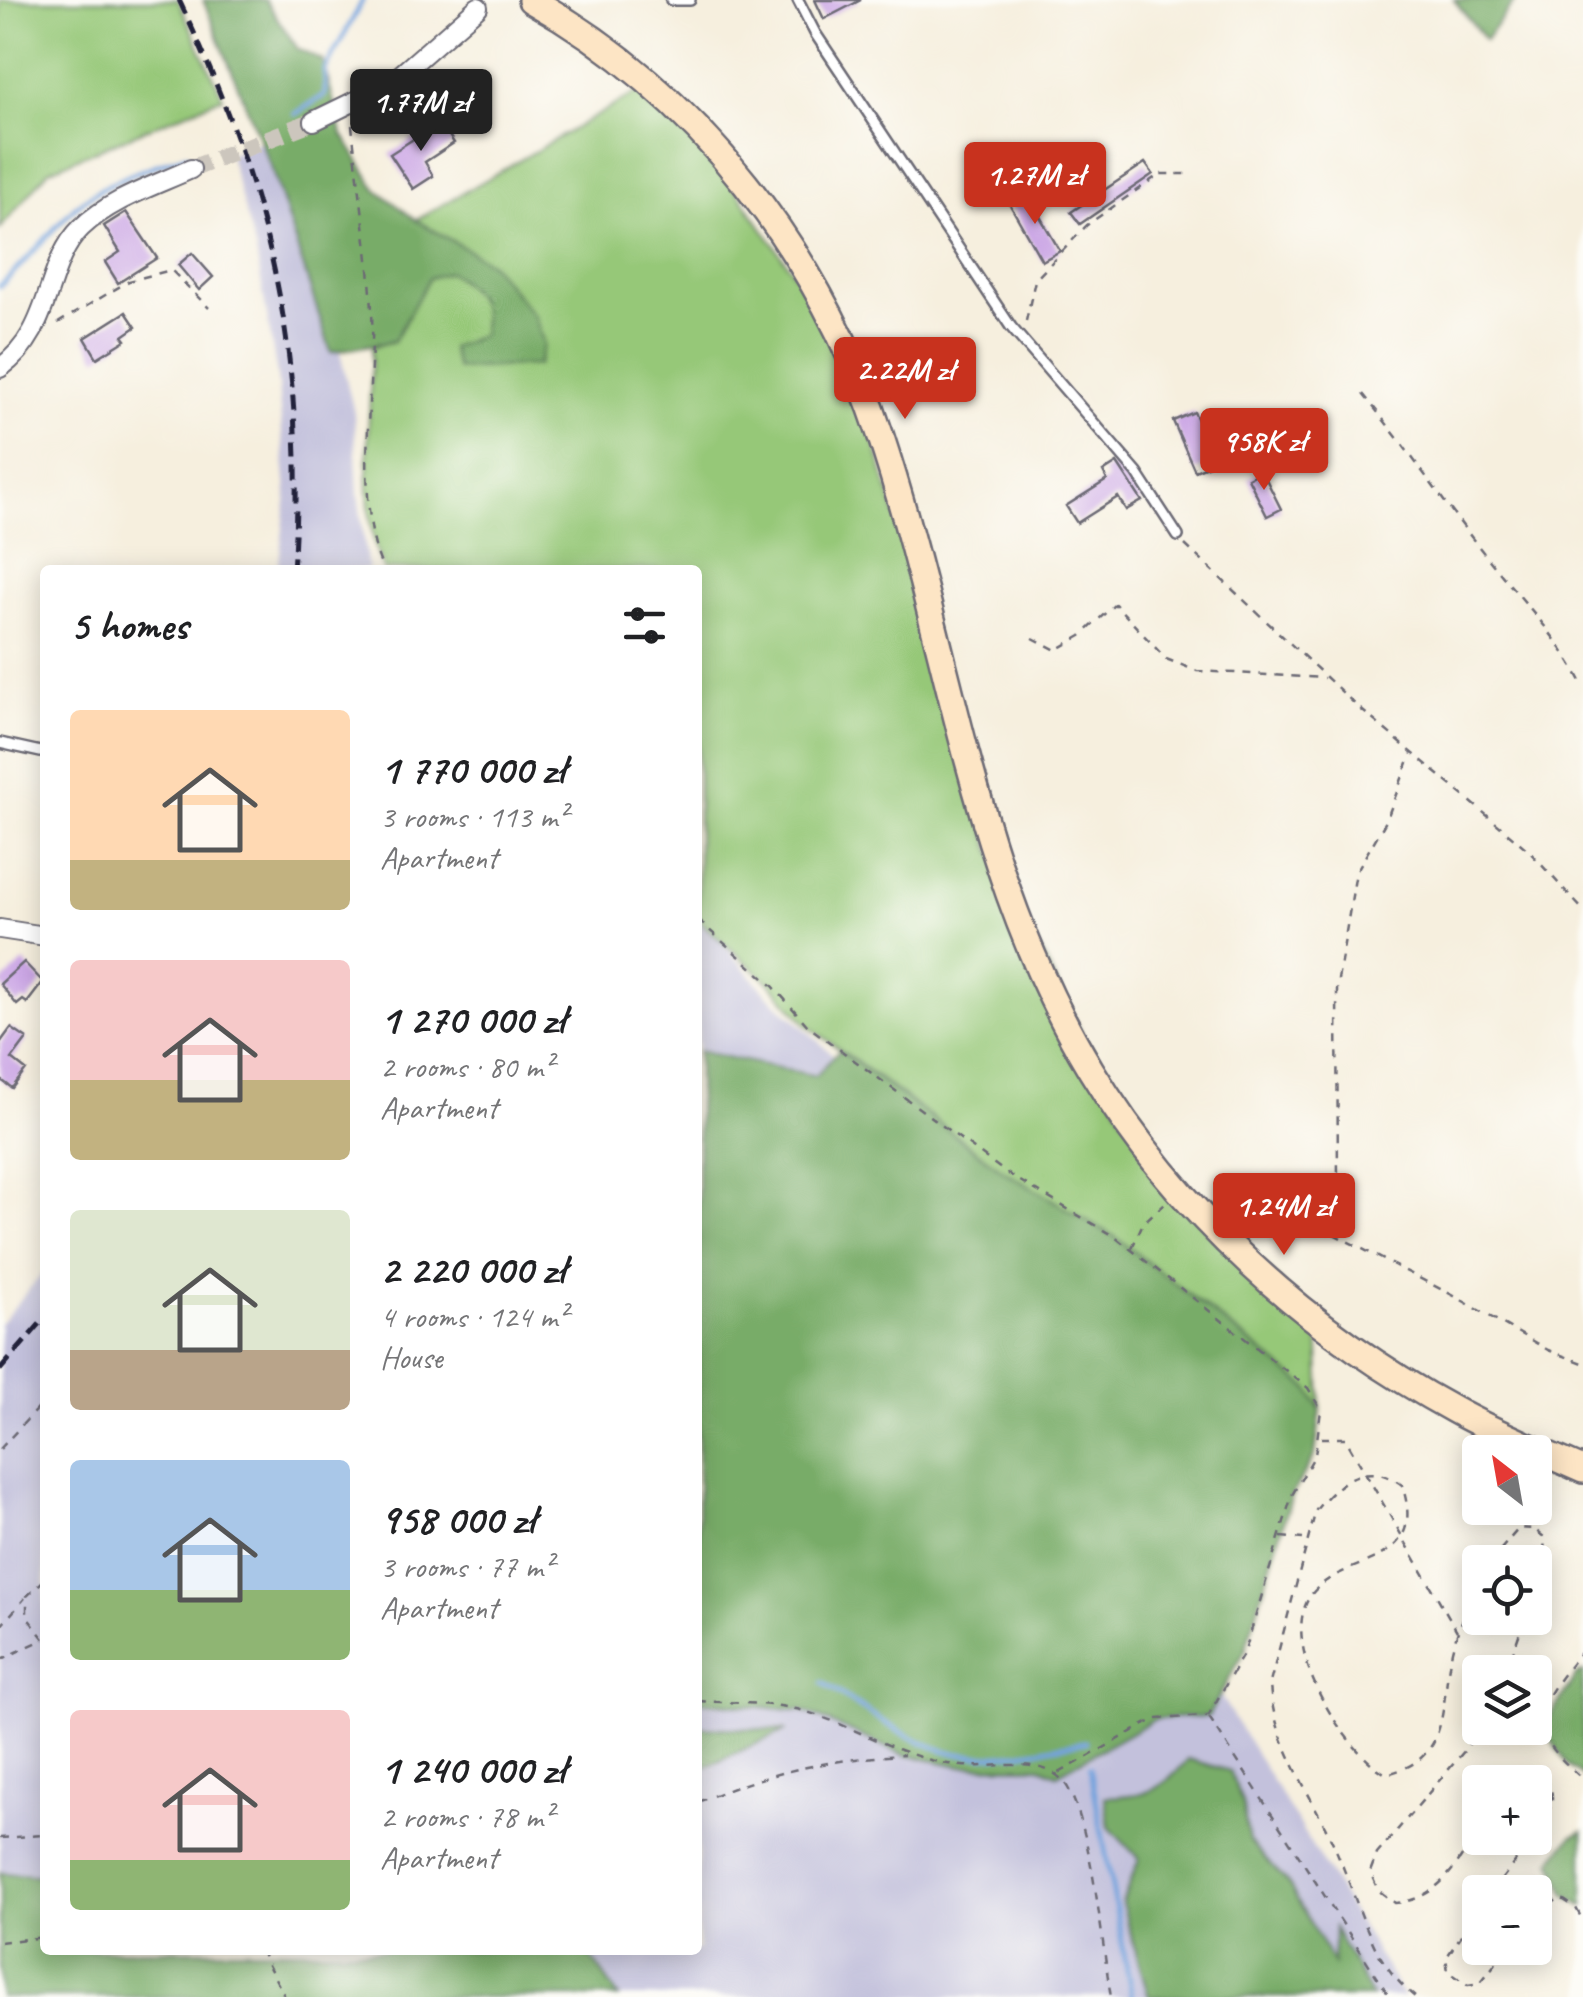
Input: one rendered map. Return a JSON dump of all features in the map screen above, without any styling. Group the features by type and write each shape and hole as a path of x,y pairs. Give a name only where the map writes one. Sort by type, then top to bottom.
{"main road":[{"path":"531,0 615,56 685,116 742,180 820,293 881,437 968,776 1016,919 1092,1071 1180,1192 1270,1282 1378,1365 1455,1411 1583,1470"}],"street":[{"path":"314,121 390,84 478,7"},
{"path":"0,368 31,339 78,230 109,205 191,170"},
{"path":"0,929 40,935"}],"lane":[{"path":"671,0 690,0"},
{"path":"798,0 815,33 1011,327 1136,473 1178,536"},
{"path":"0,743 40,751"}],"path":[{"path":"356,101 352,125 372,309 368,469 377,556 382,565"},
{"path":"1011,327 1029,320 1035,280 1087,225 1160,174 1190,174"},
{"path":"31,339 129,280 171,270 208,308"},
{"path":"1363,394 1494,567 1539,615 1570,658 1583,685"},
{"path":"1178,536 1326,678 1527,849 1583,910"},
{"path":"1033,638 1056,650 1081,636 1116,604 1166,659 1197,671 1326,678"},
{"path":"1328,1234 1338,1187 1337,986 1356,872 1386,821 1412,751"},
{"path":"702,923 745,959 823,1038 1005,1172 1131,1250 1308,1388 1321,1410 1320,1438 1292,1495 1245,1652 1208,1716"},
{"path":"1131,1250 1142,1223 1180,1192"},
{"path":"1204,1219 1273,1203 1458,1298 1548,1350 1583,1364"},
{"path":"0,1449 40,1405"},
{"path":"1320,1438 1345,1438 1458,1632"},
{"path":"1415,1997 1401,1986 1377,1951 1271,1708 1270,1683 1306,1539 1316,1510 1331,1490 1363,1472 1388,1475 1402,1484 1409,1505 1400,1535 1386,1552 1318,1586 1308,1599 1303,1626 1313,1678 1325,1707 1367,1763 1386,1774 1414,1768 1430,1751 1462,1623"},
{"path":"1504,1545 1519,1528 1534,1529 1544,1537 1544,1545"},
{"path":"1280,1536 1306,1539"},
{"path":"0,1627 40,1584"},
{"path":"27,1596 27,1616 40,1633"},
{"path":"0,1660 40,1641"},
{"path":"1583,1648 1547,1696 1541,1715 1544,1736 1554,1754 1583,1778"},
{"path":"702,1700 802,1711 905,1754 961,1766 1041,1767 1057,1774 1068,1788 1081,1823 1111,1997"},
{"path":"1057,1774 1155,1719 1208,1716"},
{"path":"1208,1716 1390,1997"},
{"path":"1462,1851 1436,1889 1414,1902 1395,1903 1378,1890 1370,1872 1377,1854 1468,1745"},
{"path":"702,1800 760,1775 849,1758 905,1754"},
{"path":"0,1838 40,1835"},
{"path":"1552,1902 1560,1898 1576,1908 1583,1921"},
{"path":"1462,1934 1446,1958 1448,1972 1468,1985 1480,1983 1494,1965"},
{"path":"0,1942 40,1938"},
{"path":"263,1955 285,1997"}],"shaded area":[{"path":"257,143 280,146 320,267 354,412 358,494 367,565 279,565 287,494 277,375 256,252 229,155"},
{"path":"702,920 767,994 891,1108 1209,1677 1404,1997 0,1997 0,1324 40,1276 40,1955 702,1955"}],"green space":[{"path":"0,0 178,0 223,97 49,170 0,229"},
{"path":"203,0 265,0 298,49 323,61 342,133 376,189 416,220 490,263 535,317 544,344 538,365 457,369 451,348 482,335 482,314 477,298 449,272 429,278 394,341 331,352 271,167"},
{"path":"1454,0 1516,0 1485,40"},
{"path":"650,85 685,116 849,353 991,849 1123,1119 1318,1321 1321,1410 1308,1388 1115,1237 1005,1172 808,1026 773,986 702,924 702,565 382,565 368,492 372,347 394,341 429,277 449,272 477,298 482,335 512,365 538,365 535,317 490,263 416,220"},
{"path":"839,1050 1005,1172 1115,1237 1308,1388 1321,1410 1315,1455 1292,1495 1245,1651 1208,1716 1155,1719 1057,1774 1041,1767 961,1766 905,1755 803,1711 702,1701 702,1052 816,1076"},
{"path":"1583,1672 1583,1777 1568,1766 1552,1741 1552,1713 1576,1676"},
{"path":"702,1727 787,1730 702,1768"},
{"path":"1188,1759 1230,1771 1242,1802 1249,1841 1289,1885 1333,1963 1334,1929 1372,1997 1149,1997 1122,1903 1139,1859 1109,1827 1105,1797 1152,1790 1170,1779"},
{"path":"1583,1831 1582,1906 1565,1894 1552,1860 1572,1836"},
{"path":"0,1873 40,1876 40,1955 590,1955 619,1997 0,1997"}],"building":[{"path":"815,0 861,0 824,19"},
{"path":"440,122 454,143 425,162 433,176 413,189 390,154"},
{"path":"1145,163 1153,174 1080,224 1071,212"},
{"path":"1027,194 1060,251 1042,261 1009,203"},
{"path":"126,212 157,258 118,283 105,262 120,252 104,226"},
{"path":"192,253 213,277 199,290 178,265"},
{"path":"126,312 136,327 123,336 126,340 97,358 85,338"},
{"path":"1194,412 1198,420 1208,416 1219,440 1209,445 1216,462 1195,471 1173,421"},
{"path":"1117,463 1142,501 1126,510 1118,497 1077,523 1066,506 1107,480 1103,472"},
{"path":"1262,471 1281,509 1267,516 1248,478"},
{"path":"24,962 40,979 40,986 27,1003 23,1000 17,1005 0,984"},
{"path":"11,1028 27,1039 12,1059 26,1070 12,1088 0,1079 0,1043"}],"waterway":[{"path":"295,114 325,95 325,70 363,0"},
{"path":"0,286 81,202 125,177 187,155"},
{"path":"823,1683 902,1733 954,1753 1002,1755 1086,1742"},
{"path":"1090,1767 1132,1997"}],"tunnel":[{"path":"191,169 314,121"}],"railway":[{"path":"179,0 237,140 276,277 288,347 294,418 293,565"},
{"path":"0,1370 40,1324"}]}
